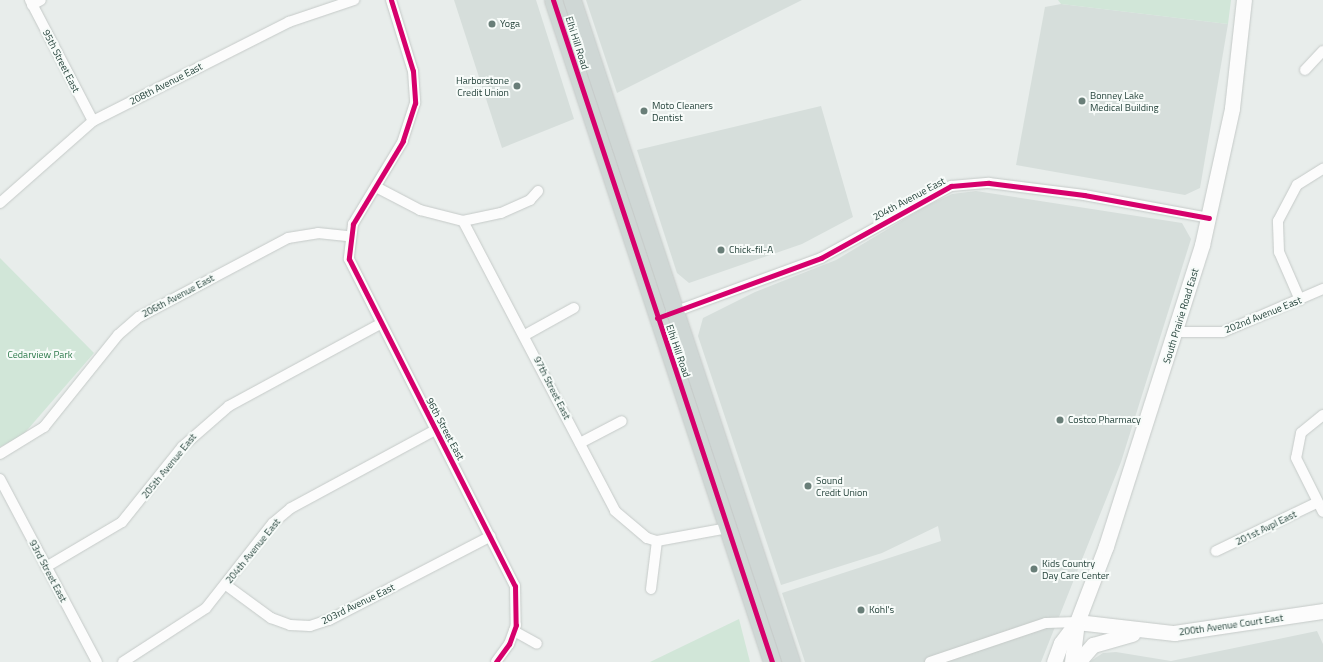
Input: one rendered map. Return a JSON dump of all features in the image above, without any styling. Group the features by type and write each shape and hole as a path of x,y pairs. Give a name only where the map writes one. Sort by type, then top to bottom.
{"main road":[{"name":"Elhi Hill Road","path":"553,0 772,662"},
{"name":"Elhi Hill Road","path":"572,0 791,662"},
{"name":"South Prairie Road East","path":"1072,662 1077,622 1177,332 1209,218 1232,108 1244,0"},
{"name":"200th Avenue Court East","path":"1077,622 1141,631 1201,631 1323,611"},
{"name":"South Prairie Road East","path":"1054,662 1061,643 1077,622"},
{"path":"1078,662 1092,645 1141,631"}],"street":[{"name":"208th Avenue East","path":"2,197 93,121 289,22 354,0"},
{"path":"349,236 407,133 415,103 413,71 391,0"},
{"name":"95th Street East","path":"35,2 93,121"},
{"path":"1305,70 1323,51"},
{"path":"1300,300 1279,252 1278,222 1297,185 1323,169"},
{"name":"204th Avenue East","path":"657,318 822,258 951,186 989,183 1060,192 1209,218"},
{"path":"376,187 420,210 463,221 474,221 512,209 538,191"},
{"name":"97th Street East","path":"463,221 525,335 615,511 647,538 657,541"},
{"name":"206th Avenue East","path":"0,454 44,427 118,335 139,317 288,238 318,233 349,236"},
{"name":"96th Street East","path":"349,236 350,264 491,536 515,586 518,612 514,631"},
{"name":"202nd Avenue East","path":"1177,332 1223,332 1323,289"},
{"path":"525,335 574,308"},
{"name":"205th Avenue East","path":"46,567 122,522 182,447 229,406 380,324"},
{"path":"1323,415 1310,422 1298,440 1298,466 1316,503 1323,512"},
{"path":"580,443 622,421"},
{"name":"204th Avenue East","path":"123,662 206,608 226,585 269,528 291,508 436,430"},
{"name":"93rd Street East","path":"0,479 97,662"},
{"name":"201st Avpl East","path":"1216,552 1316,503"},
{"path":"651,589 657,541 728,528"},
{"name":"203rd Avenue East","path":"226,585 271,618 290,625 310,626 329,620 491,536"},
{"name":"200th Avenue Court East","path":"930,662 1046,623 1077,622"},
{"path":"496,662 514,631 537,644"}],"shaded area":[{"path":"454,0 536,0 574,119 502,148"},
{"path":"586,0 802,0 617,93"},
{"path":"1061,4 1228,24 1200,188 1185,195 1016,165 1045,7"},
{"path":"821,106 853,217 802,244 689,283 677,273 637,150"},
{"path":"976,191 1182,223 1191,239 1121,462 1041,662 805,662 782,593 941,541 938,526 882,553 781,585 698,336 703,318 755,292 836,260 928,205 952,194"},
{"path":"1317,631 1323,644 1323,662 1089,662 1103,653 1116,652 1171,661"}],"green space":[{"path":"1058,0 1231,0 1228,24 1061,4"},
{"name":"Cedarview Park","path":"0,258 94,353 22,436 0,447"},
{"path":"739,619 750,662 650,662"}],"cycle path":[{"path":"391,0 413,71 415,103 403,141 353,224 349,259 515,586 516,625 509,644 496,662"},
{"path":"553,0 772,662"},
{"path":"657,318 821,258 951,186 989,183 1084,195 1209,218"}],"place":[{"name":"Yoga","path":"492,24"},
{"name":"Harborstone Credit Union","path":"517,86"},
{"name":"Bonney Lake Medical Building","path":"1082,101"},
{"name":"Moto Cleaners Dentist","path":"644,111"},
{"name":"Chick-fil-A","path":"721,250"},
{"name":"Costco Pharmacy","path":"1060,420"},
{"name":"Sound Credit Union","path":"808,486"},
{"name":"Kids Country Day Care Center","path":"1034,569"},
{"name":"Kohl's","path":"861,610"}]}
